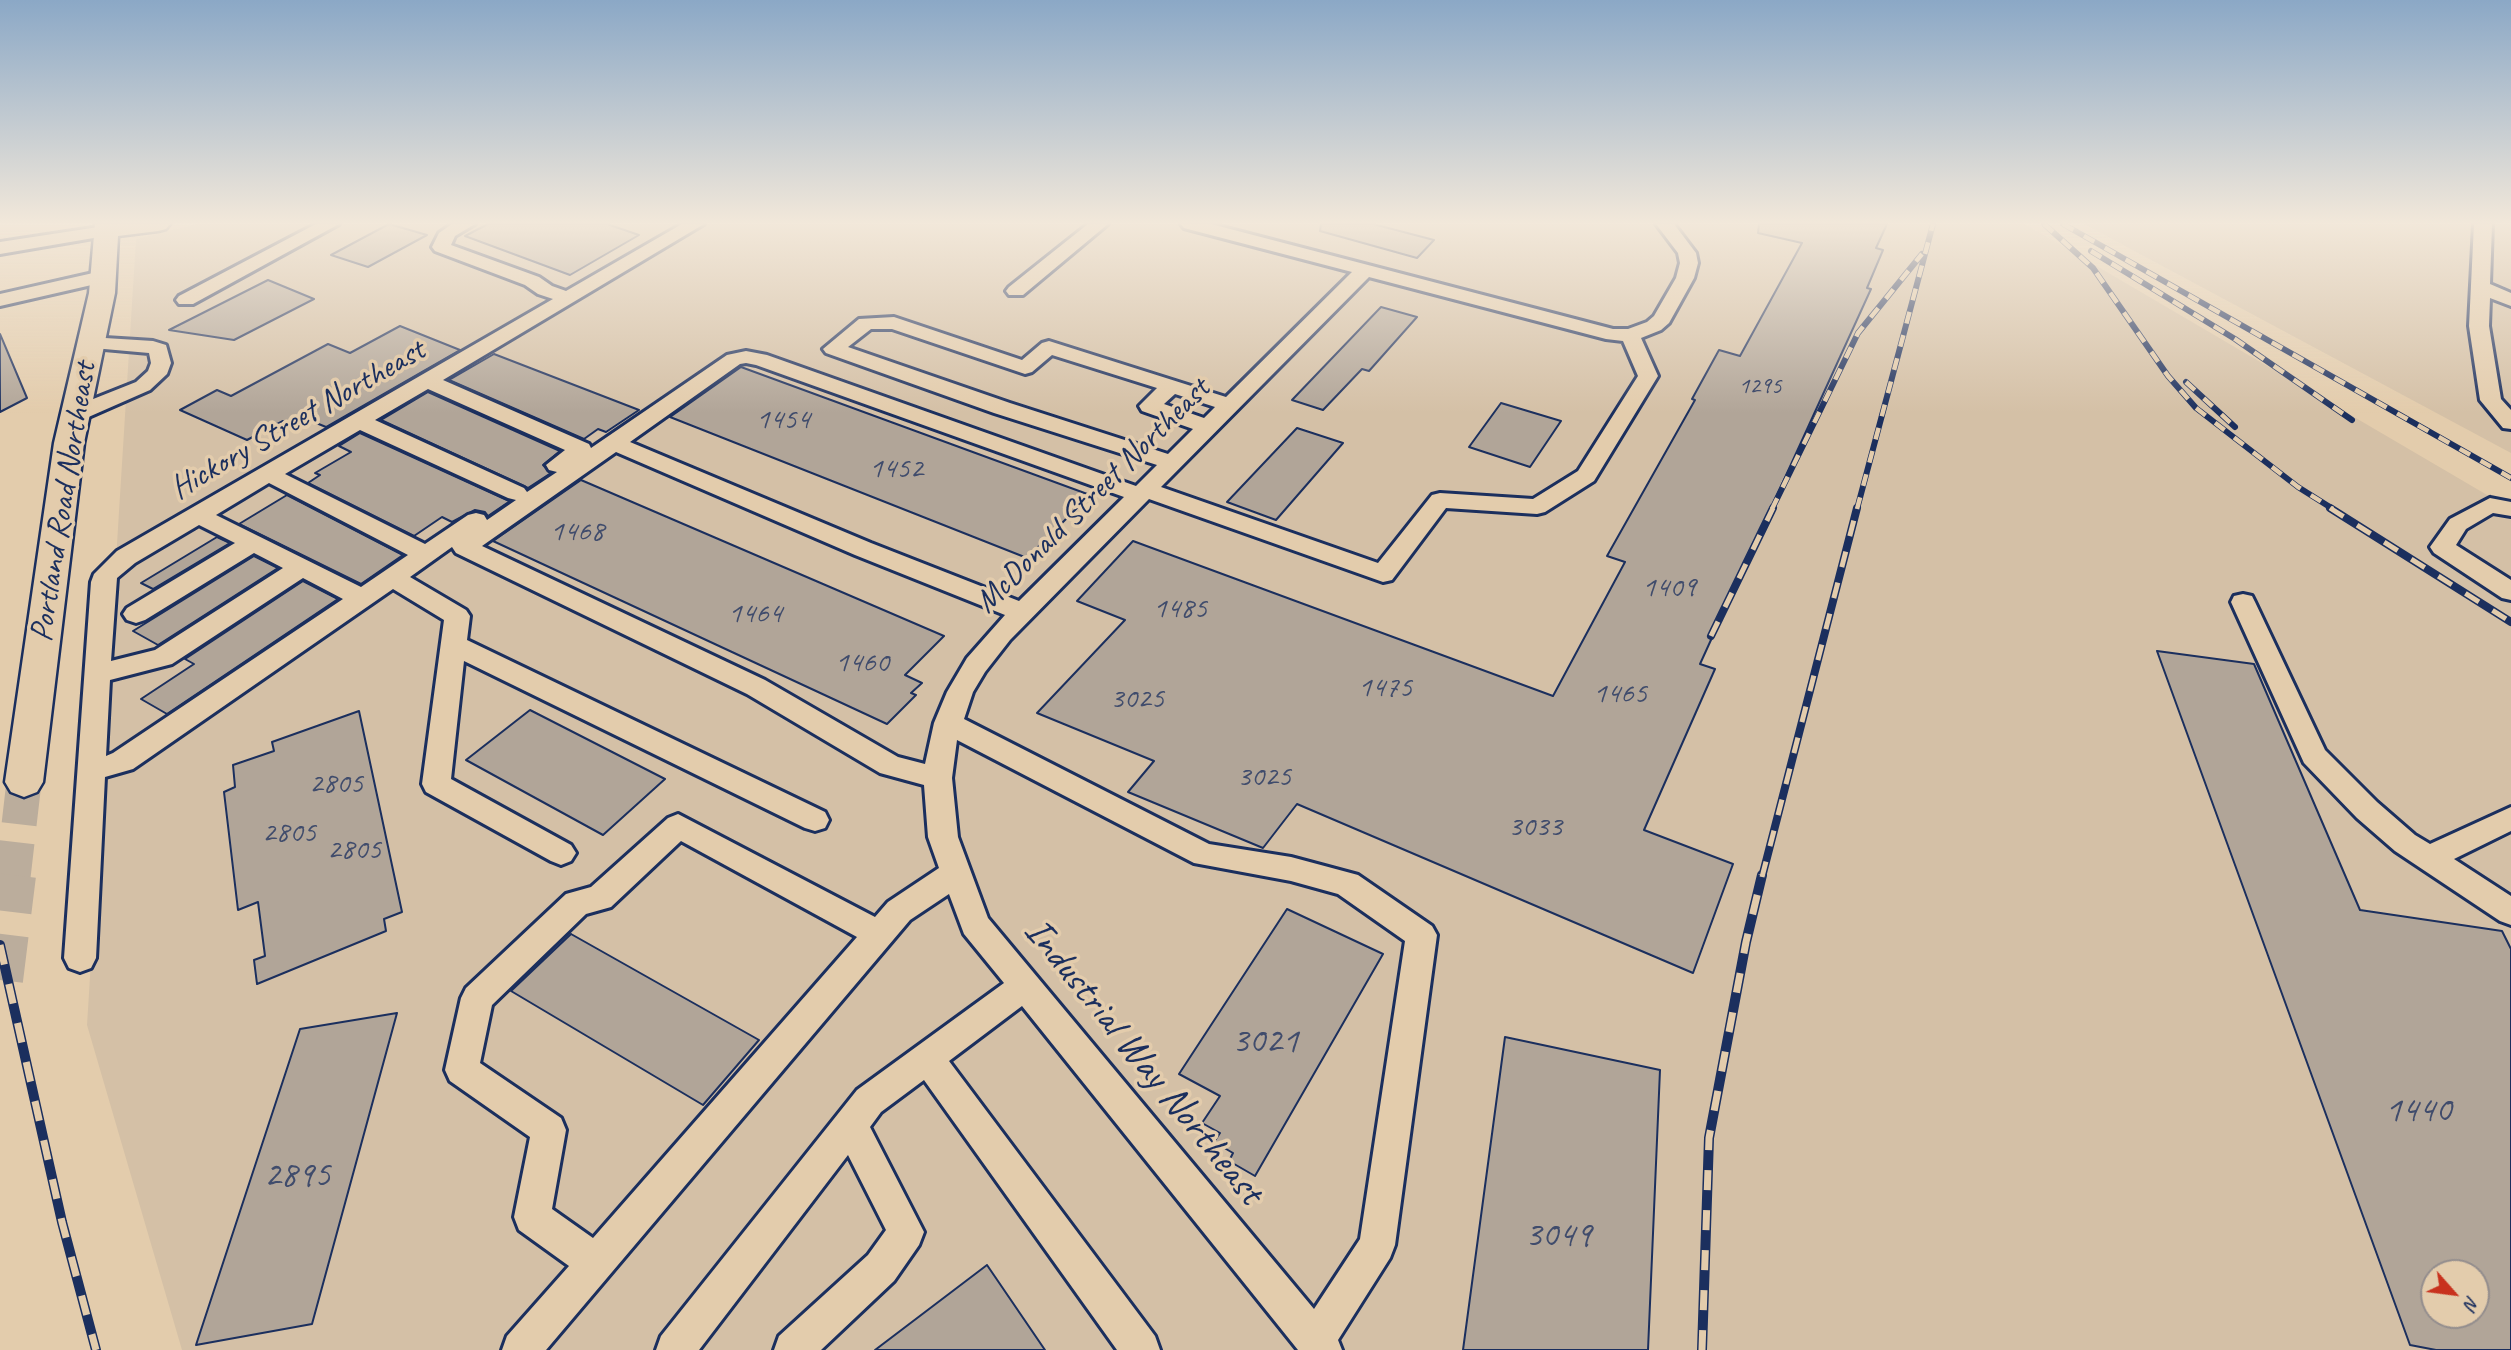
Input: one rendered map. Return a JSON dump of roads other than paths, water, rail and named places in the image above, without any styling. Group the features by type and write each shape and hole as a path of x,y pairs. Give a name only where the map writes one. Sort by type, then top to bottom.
{"main road":[{"name":"Portland Road Northeast","path":"24,782 67,456 102,287"}],"street":[{"path":"0,300 58,287"},
{"path":"186,300 211,287"},
{"path":"541,287 568,298"},
{"name":"Hickory Street Northeast","path":"97,674 103,582 114,565 586,287"},
{"path":"1016,291 1021,287"},
{"name":"McDonald Street Northeast","path":"938,792 940,748 960,692 976,665 1023,612 1348,287"},
{"path":"1425,287 1597,332 1630,335 1646,331 1662,318 1680,287"},
{"path":"2511,300 2481,287 2479,326 2491,400 2511,424"},
{"path":"1172,462 1002,408 833,349 866,323 894,323 1024,368 1049,347 1230,405"},
{"path":"938,792 861,751 756,687 464,547 734,359 746,357 760,359 1383,574 1440,500 1536,507 1586,476 1648,376 1630,335"},
{"path":"76,414 144,386 157,374 161,363 159,349 153,347 89,343"},
{"path":"91,771 123,761 581,449 427,381"},
{"path":"1171,386 1150,406 1207,427"},
{"path":"359,421 516,493"},
{"path":"614,443 863,549 1023,612"},
{"path":"268,474 426,554"},
{"path":"2511,509 2490,505 2458,524 2442,547 2511,592"},
{"path":"198,515 362,597"},
{"path":"136,614 253,543"},
{"path":"80,958 97,674 163,657 302,567"},
{"path":"392,578 457,616 436,784 561,853"},
{"path":"2242,603 2314,756 2367,810 2405,843 2511,912"},
{"path":"454,645 815,820"},
{"path":"948,723 1204,855 1291,869 1347,884 1421,935 1377,1244 1319,1345"},
{"name":"Industrial Way Northeast","path":"938,792 943,837 975,925 1319,1345"},
{"path":"2428,858 2511,818"},
{"path":"596,1262 532,1217 549,1130 462,1070 477,998 577,902 600,898 678,826 879,934"},
{"path":"521,1350 899,911 956,873"},
{"path":"675,1350 869,1101 1025,986"},
{"path":"927,1058 1141,1350"},
{"path":"793,1350 881,1268 906,1232 851,1125"}],"tunnel":[{"path":"13,877 24,782"},
{"path":"0,980 13,875"}],"railway":[{"path":"1772,509 1858,333 1895,287"},
{"path":"1857,509 1916,287"},
{"path":"2106,287 2168,376 2196,408 2298,487 2333,509"},
{"path":"2150,287 2235,339 2352,420"},
{"path":"2174,287 2511,478"},
{"path":"2186,382 2235,427"},
{"path":"1711,636 1773,508"},
{"path":"1762,877 1857,508"},
{"path":"2330,508 2511,622"},
{"path":"1702,1350 1709,1138 1746,942 1762,875"},
{"path":"0,945 62,1222 96,1350"}]}
